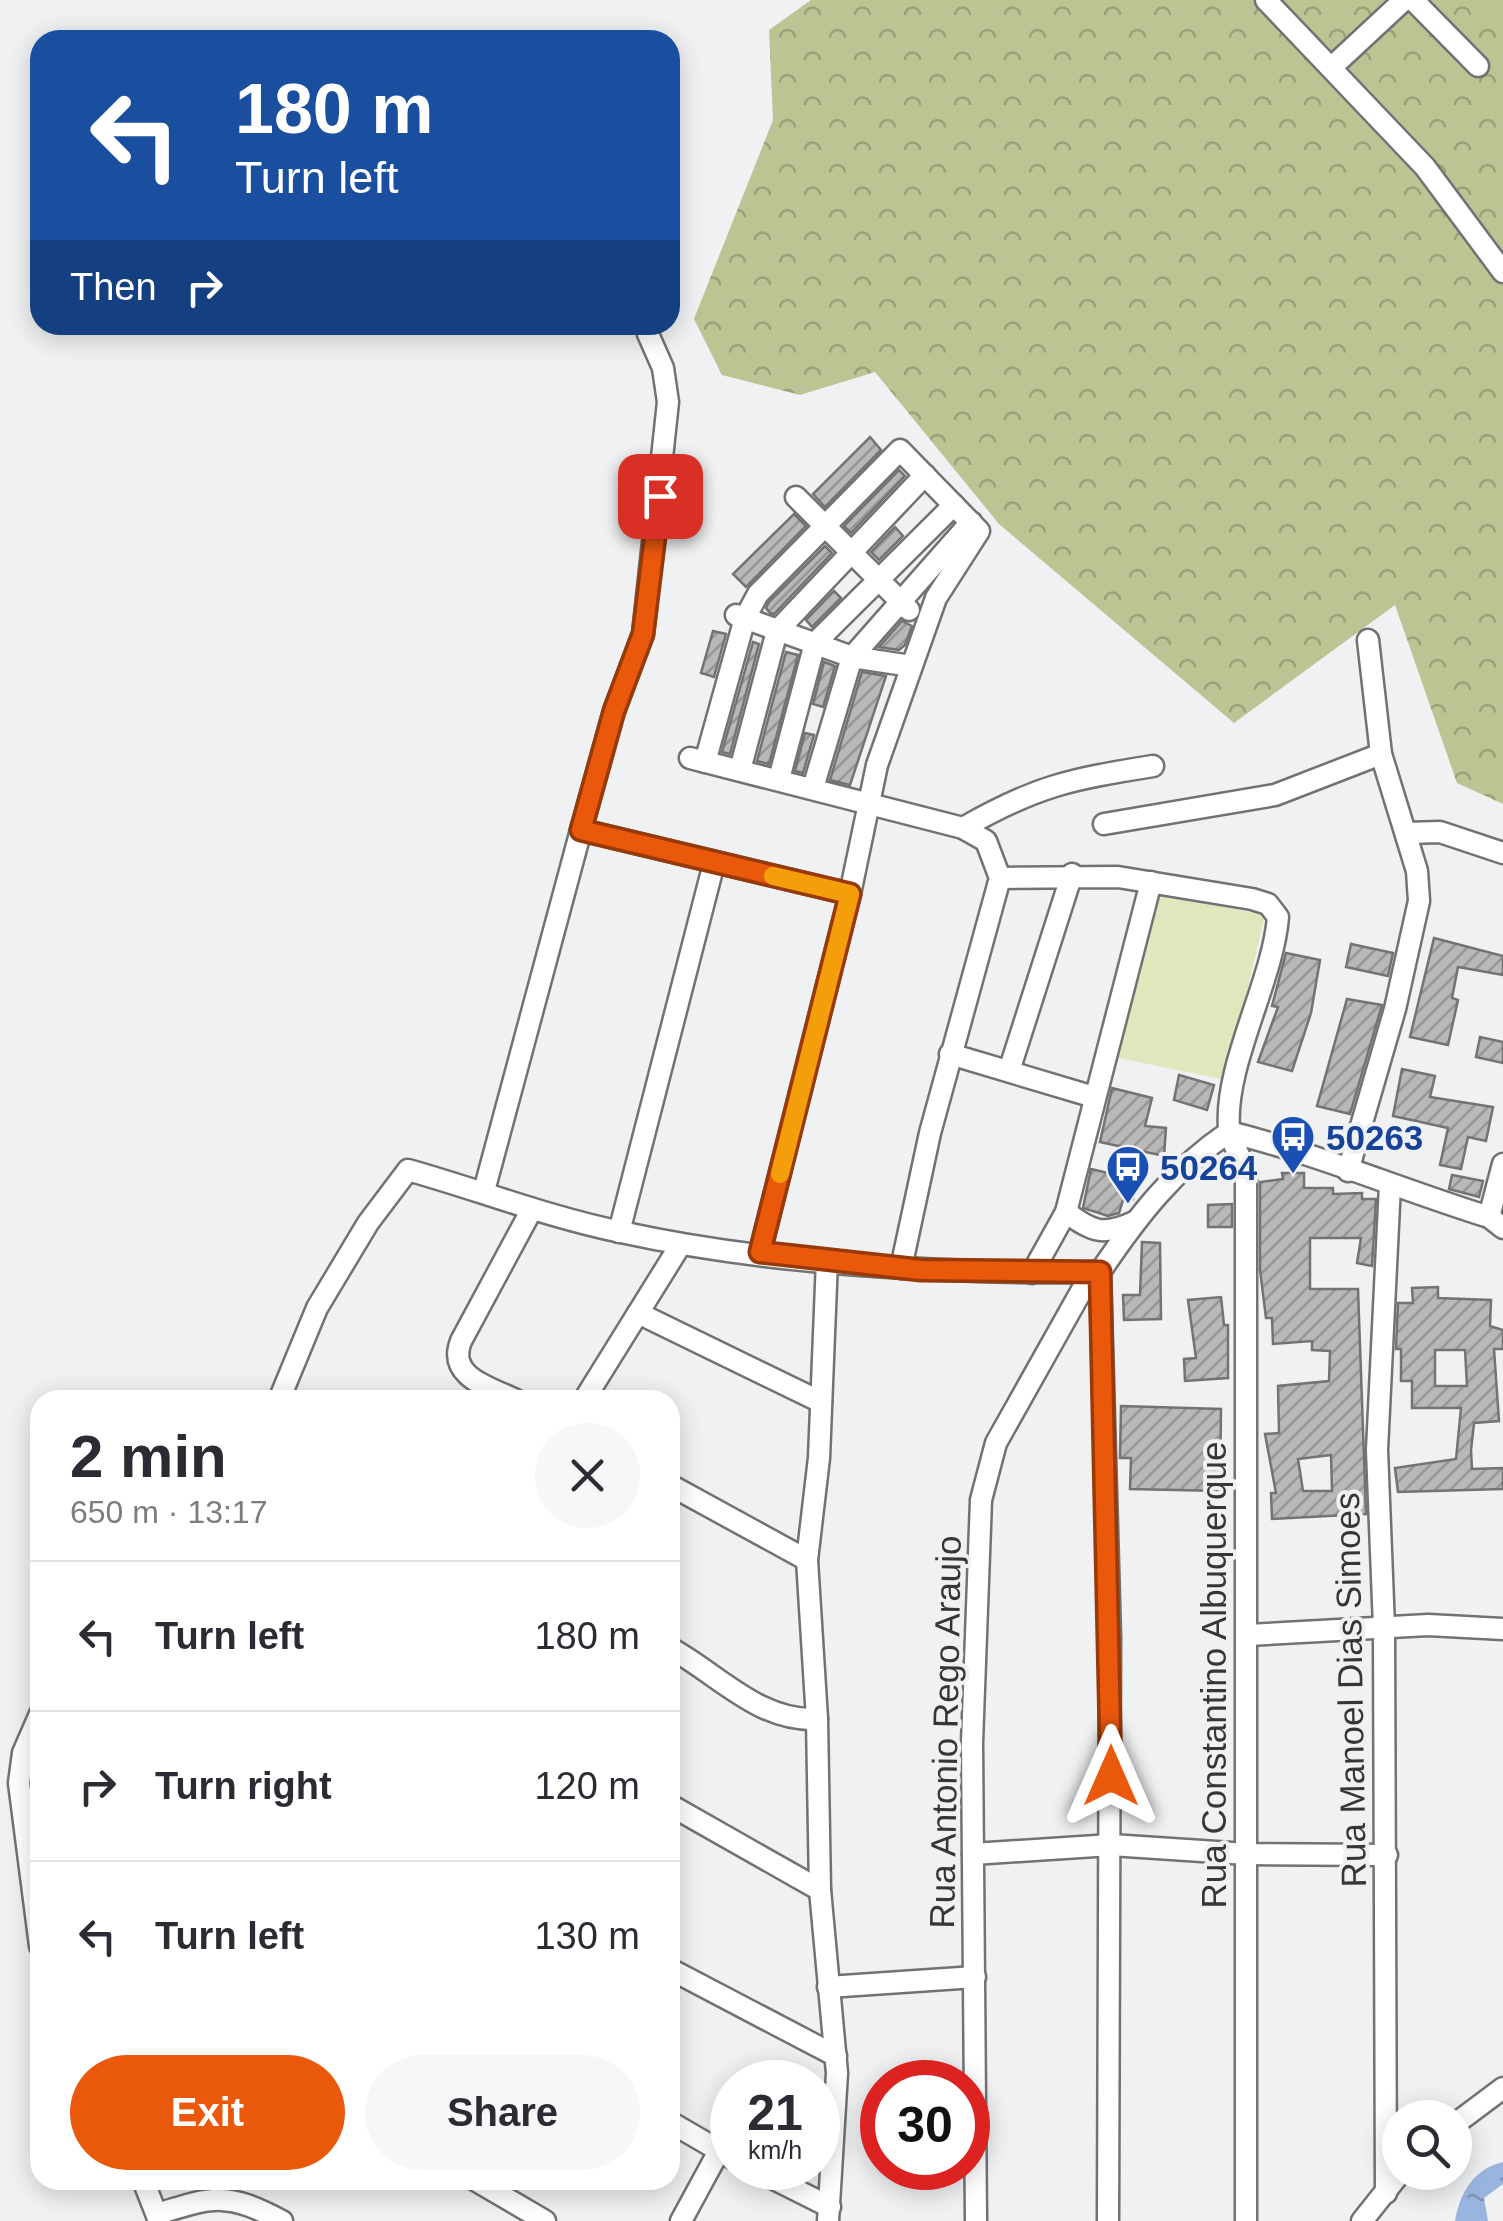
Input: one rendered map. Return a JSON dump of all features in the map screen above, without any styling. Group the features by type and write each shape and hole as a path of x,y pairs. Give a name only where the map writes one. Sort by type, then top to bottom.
{"street":[{"path":"1266,0 1333,66 1425,167 1503,272"},
{"path":"1333,66 1404,0"},
{"path":"1414,0 1478,66"},
{"path":"484,1191 614,711 643,634 668,402 663,368 648,335"},
{"path":"901,1268 950,1054 1000,878 993,852 963,828 698,760 740,616 900,450 975,526"},
{"path":"740,770 777,631 848,552 925,476"},
{"path":"796,498 925,626"},
{"path":"779,779 816,644 954,505"},
{"path":"814,788 852,657 975,526"},
{"path":"760,1252 850,894 868,801 925,626 975,526"},
{"path":"740,616 852,657 911,666"},
{"path":"1348,1171 1416,920 1417,871 1381,754 1368,640"},
{"path":"1104,824 1276,795 1381,754"},
{"path":"963,828 1020,795 1066,780 1153,766"},
{"path":"581,830 850,894"},
{"path":"1406,833 1440,832 1503,853"},
{"path":"620,1232 714,863"},
{"path":"1000,878 1072,874 1151,882 1252,899 1276,910 1278,923 1234,1091 1229,1132 1308,1153 1496,1223 1503,1164"},
{"path":"1009,1071 1072,874"},
{"path":"1032,1273 1066,1212 1151,882"},
{"path":"950,1054 1094,1097"},
{"name":"Rua Antonio Rego Araujo","path":"976,2221 972,1743 986,1470 996,1442 1096,1272 1182,1168 1229,1132"},
{"name":"Rua Constantino Albuquerque","path":"1229,1132 1240,1151 1246,1178 1246,2221"},
{"path":"283,1390 317,1308 368,1224 408,1170 484,1191 532,1210 681,1244 901,1268 1096,1272 1111,1846 1108,2221"},
{"name":"Rua Manoel Dias Simoes","path":"1386,2193 1387,1855 1377,1450 1390,1185"},
{"path":"498,1390 461,1370 456,1362 460,1341 532,1210"},
{"path":"1066,1212 1102,1233 1134,1222"},
{"path":"590,1390 681,1244"},
{"path":"789,2190 829,2214 836,2056 820,1890 817,1719 806,1560 819,1458 828,1260"},
{"path":"638,1313 821,1402"},
{"path":"680,1490 806,1560"},
{"path":"1248,1635 1384,1627 1503,1629"},
{"path":"680,1655 764,1710 788,1719 817,1719"},
{"path":"30,1738 19,1783 30,1868"},
{"path":"680,1811 820,1890"},
{"path":"973,1854 1111,1846 1246,1854 1387,1855"},
{"path":"680,1974 836,2056"},
{"path":"828,1987 974,1977"},
{"path":"1472,2111 1503,2088"},
{"path":"680,2128 710,2145"},
{"path":"681,2221 710,2178"},
{"path":"147,2190 158,2217 225,2197 245,2201 282,2221"},
{"path":"492,2190 545,2221"},
{"path":"1362,2221 1388,2190"}],"green space":[{"path":"811,0 1503,0 1503,804 1457,783 1395,605 1234,723 999,524 875,372 800,395 722,375 694,319 773,120 769,30"},
{"path":"1157,894 1265,915 1226,1080 1114,1057"}],"water":[{"path":"1503,2162 1503,2184 1484,2198 1488,2221 1455,2221 1466,2190 1472,2190 1472,2181"}],"building":[{"path":"870,437 881,450 825,507 813,494"},
{"path":"899,470 905,476 851,533 844,526"},
{"path":"794,514 806,526 746,587 733,574"},
{"path":"895,527 903,536 879,560 871,552"},
{"path":"825,546 832,553 774,614 770,613 766,608 769,602"},
{"path":"834,591 841,598 812,627 806,620"},
{"path":"902,621 912,626 905,645 899,650 879,647"},
{"path":"713,631 726,634 714,677 701,673"},
{"path":"753,642 759,644 730,754 722,752"},
{"path":"786,652 798,655 769,764 757,761"},
{"path":"824,662 835,666 823,707 813,704"},
{"path":"862,672 886,676 850,785 830,780"},
{"path":"805,733 814,735 803,773 795,771"},
{"path":"1434,938 1503,956 1503,975 1458,967 1452,998 1458,1000 1448,1045 1410,1037"},
{"path":"1351,944 1393,953 1388,976 1346,967"},
{"path":"1286,953 1320,960 1311,1013 1292,1071 1258,1062 1278,1007 1272,1006"},
{"path":"1347,999 1382,1005 1350,1114 1317,1106"},
{"path":"1480,1037 1503,1042 1503,1063 1476,1057"},
{"path":"1402,1069 1435,1076 1430,1097 1493,1107 1486,1141 1468,1137 1461,1169 1440,1165 1448,1128 1393,1116"},
{"path":"1179,1075 1214,1085 1207,1110 1174,1100"},
{"path":"1112,1088 1152,1098 1145,1126 1166,1128 1164,1156 1100,1142"},
{"path":"1091,1169 1137,1180 1133,1199 1124,1197 1119,1213 1108,1216 1083,1208"},
{"path":"1282,1173 1304,1173 1304,1188 1333,1188 1333,1194 1362,1193 1362,1199 1376,1199 1372,1266 1357,1263 1361,1238 1310,1238 1310,1289 1358,1289 1366,1514 1272,1519 1271,1493 1276,1493 1265,1434 1279,1433 1278,1386 1329,1381 1330,1351 1312,1350 1312,1341 1273,1344 1272,1318 1266,1318 1260,1270 1260,1182 1283,1179","holes":["1331,1455 1332,1491 1303,1491 1298,1459"]},
{"path":"1452,1175 1483,1181 1479,1197 1449,1189"},
{"path":"1232,1204 1232,1227 1208,1227 1208,1205"},
{"path":"1142,1242 1160,1243 1161,1319 1124,1320 1123,1295 1140,1295"},
{"path":"1438,1287 1438,1298 1491,1300 1490,1326 1503,1330 1503,1349 1494,1349 1499,1421 1474,1423 1472,1469 1503,1468 1503,1489 1398,1492 1395,1468 1456,1459 1461,1408 1412,1408 1412,1381 1401,1381 1401,1349 1396,1349 1398,1303 1413,1303 1412,1288","holes":["1435,1350 1465,1350 1467,1386 1435,1386"]},
{"path":"1221,1297 1224,1325 1228,1325 1228,1378 1185,1381 1184,1359 1196,1358 1188,1300"},
{"path":"1121,1406 1221,1409 1220,1491 1130,1489 1131,1458 1120,1458"}],"slow traffic":[{"path":"773,876 850,894 780,1174"}],"place":[{"name":"50263","path":"1293,1175"},
{"name":"50264","path":"1128,1205"}],"route":[{"path":"660,496 643,634 614,711 581,830 850,894 760,1252 921,1270 1100,1272 1111,1776"}]}
